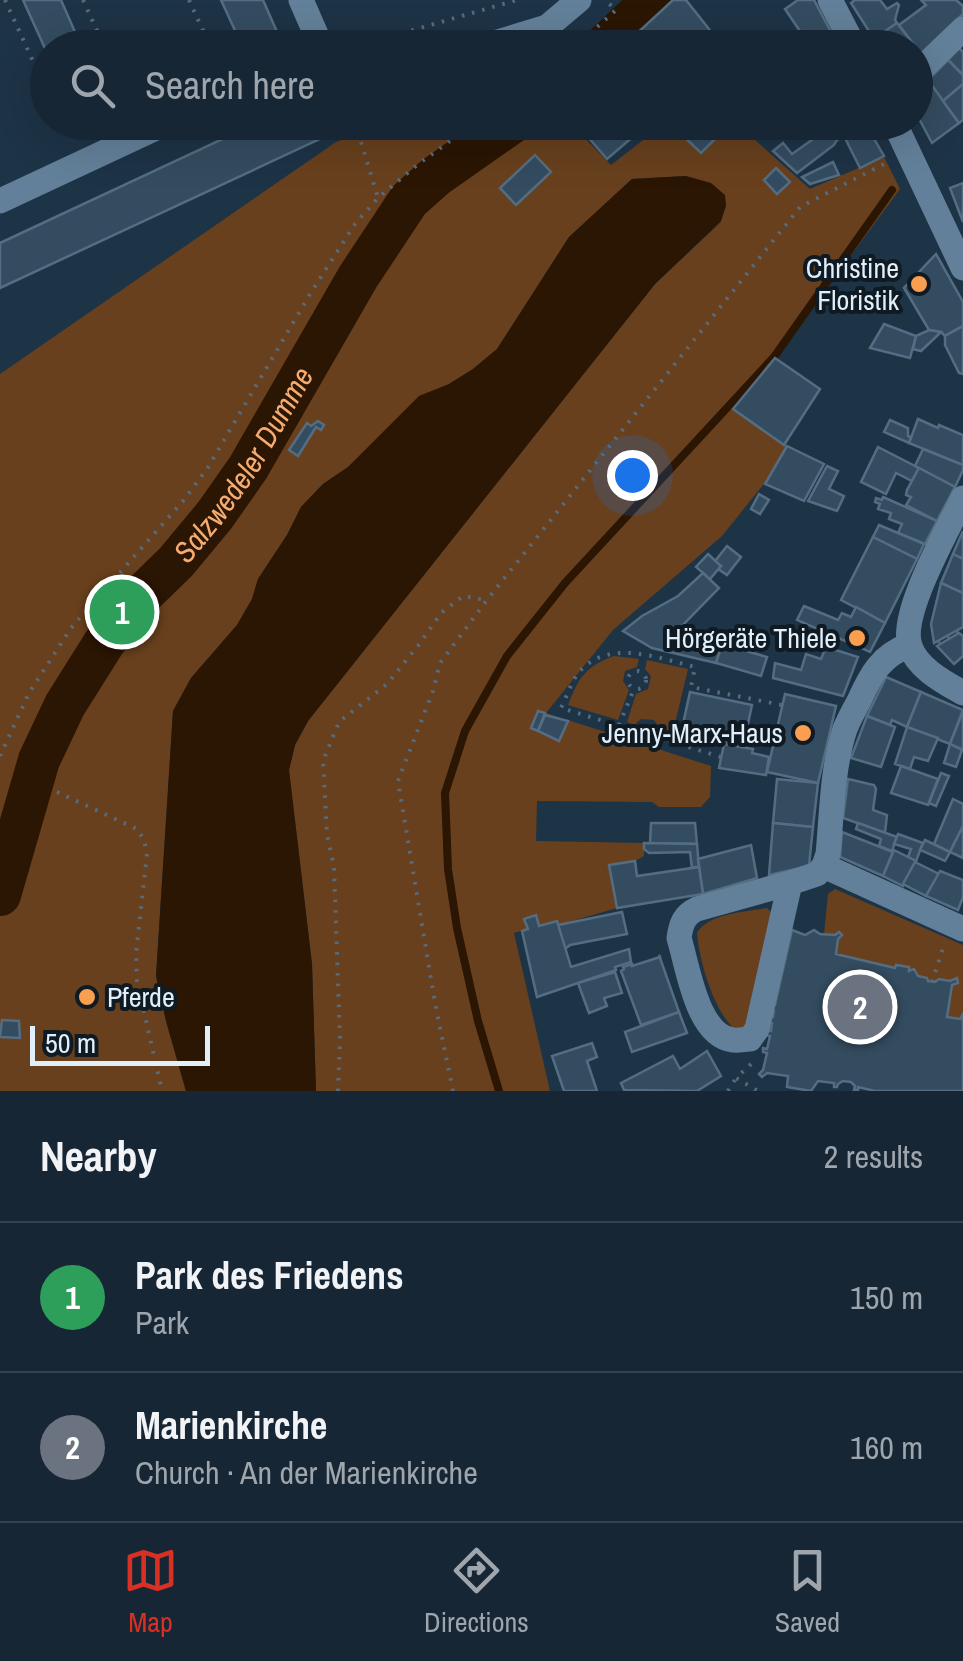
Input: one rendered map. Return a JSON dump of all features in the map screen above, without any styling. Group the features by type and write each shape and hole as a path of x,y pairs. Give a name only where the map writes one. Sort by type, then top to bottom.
{"street":[{"path":"301,0 314,30"},
{"path":"537,30 547,27 579,0"},
{"path":"830,0 846,30"},
{"path":"933,58 963,29"},
{"path":"0,201 130,140"},
{"path":"902,140 963,268"},
{"path":"963,498 909,622 909,645 924,666 963,693"},
{"path":"790,884 757,1029 750,1039 731,1040 713,1031 702,1016 679,938 681,925 687,914 696,909 790,884 817,874 824,866 838,757 846,729 879,663 909,645"},
{"path":"824,866 957,926"}],"path":[{"path":"5,0 30,55"},
{"path":"83,0 97,30"},
{"path":"189,0 203,30"},
{"path":"413,30 517,0"},
{"path":"594,30 616,10 605,0"},
{"path":"360,140 378,198"},
{"path":"0,756 50,658 86,609 183,502 207,469 355,224 378,198 451,140"},
{"path":"453,1091 398,781 440,663 800,206 908,152"},
{"path":"338,1091 334,867 322,761 339,722 387,684 441,613 462,596 487,600"},
{"path":"721,757 562,708 576,675 588,664 622,652 694,667 691,687 782,705"},
{"path":"619,726 634,689"},
{"path":"57,792 137,829 144,840 148,854 136,953 137,981 162,1091"},
{"path":"932,982 957,926"},
{"path":"728,1091 736,1078"}],"shaded area":[{"path":"587,140 611,165 643,140 755,140 810,189 884,157 900,189 733,409 787,446 763,485 722,536 613,630 546,713 711,766 710,797 701,807 659,807 652,802 537,801 536,841 644,843 644,856 609,866 617,908 558,925 557,921 539,926 536,915 524,919 528,929 514,933 550,1091 316,1091 312,964 289,770 295,745 308,721 655,284 721,222 686,176 632,179 569,237 497,349 323,484 301,507 258,579 237,625 191,678 173,711 156,976 186,1091 0,1091 0,374 336,142"},
{"path":"686,176 711,183 725,195 721,221 655,284 308,721 295,745 289,770 312,964 316,1091 186,1091 156,976 173,711 191,678 237,625 258,579 301,507 323,484 348,467 419,396 449,384 497,349 569,237 632,179"},
{"path":"614,656 639,659 637,667 625,671 623,681 629,690 618,720 568,705 584,674"},
{"path":"647,660 688,669 672,736 659,732 654,720 641,719 634,725 627,722 636,694 648,689 651,676 645,669"},
{"path":"835,889 963,945 960,1019 947,1017 952,985 958,983 957,978 928,981 914,969 909,971 909,967 895,968 836,954 842,935 824,934 828,894"},
{"path":"767,908 772,913 750,1029 736,1030 721,1011 709,985 697,933 719,917"}],"building":[{"path":"23,0 61,0 74,30 37,30"},
{"path":"221,0 263,0 276,30 235,30"},
{"path":"673,0 686,0 710,30 640,30"},
{"path":"798,0 814,0 830,30 799,30 785,9"},
{"path":"880,0 887,9 897,3 897,23 887,30 868,30 851,3"},
{"path":"921,0 956,0 963,6 963,14 933,43 933,30 903,30 899,25 926,5"},
{"path":"959,48 963,52 963,75 948,60"},
{"path":"948,60 963,75 963,84 943,101 933,87 933,75"},
{"path":"963,84 963,120 959,123 943,101"},
{"path":"933,87 959,123 932,143 930,140"},
{"path":"220,140 318,140 0,288 0,243"},
{"path":"591,140 629,140 607,159"},
{"path":"688,140 714,140 701,153"},
{"path":"812,140 837,140 797,173 773,151 783,143 792,154"},
{"path":"846,140 875,140 884,156 860,168"},
{"path":"535,155 551,172 516,205 500,188"},
{"path":"833,162 839,175 810,184 802,177"},
{"path":"776,168 790,182 777,194 764,180"},
{"path":"963,183 963,222 950,188"},
{"path":"936,254 963,302 963,326 945,336 929,330 904,288"},
{"path":"884,324 916,336 910,358 870,348"},
{"path":"963,326 963,374 945,345 945,336"},
{"path":"929,330 941,332 921,351 913,349 916,336"},
{"path":"775,358 820,389 784,445 733,409"},
{"path":"918,419 963,435 963,465 909,443"},
{"path":"890,420 908,428 909,443 884,432"},
{"path":"318,421 324,425 321,430 316,427 298,456 289,450 307,423 311,426"},
{"path":"787,446 824,464 804,501 765,484"},
{"path":"878,447 919,468 912,481 896,473 886,494 861,482"},
{"path":"923,449 963,465 955,487 915,466"},
{"path":"827,466 838,471 829,489 844,496 837,511 808,501"},
{"path":"919,468 955,487 937,521 906,505 911,497 906,495 907,490"},
{"path":"759,494 769,500 760,514 751,509"},
{"path":"883,497 937,521 925,544 898,533 902,524 889,519 891,513 878,509 880,504 875,502"},
{"path":"879,525 924,544 917,559 873,537"},
{"path":"963,531 963,559 953,554"},
{"path":"873,537 917,559 885,623 841,600"},
{"path":"727,546 741,557 727,575 715,561"},
{"path":"708,554 721,566 710,579 696,567"},
{"path":"953,554 963,559 963,593 941,583"},
{"path":"703,573 719,588 680,628 677,638 688,637 721,647 716,663 652,648 623,631 678,596"},
{"path":"941,583 963,593 963,627 934,643 931,624"},
{"name":"Hörgeräte Thiele","path":"804,606 838,620 842,613 851,617 856,607 885,623 870,652 797,620"},
{"path":"959,633 963,636 963,656 954,664 937,646"},
{"path":"722,644 767,657 761,676 716,663"},
{"path":"826,647 858,657 843,696 773,678 775,663 801,670 806,654 821,659"},
{"path":"886,677 921,692 907,727 867,716"},
{"path":"690,692 752,705 743,747 681,733"},
{"path":"921,692 963,710 950,744 907,727"},
{"name":"Jenny-Marx-Haus","path":"785,694 836,706 818,783 767,772"},
{"path":"538,711 545,713 538,731 531,728"},
{"path":"963,711 963,750 950,744"},
{"path":"545,715 568,721 559,741 538,731"},
{"path":"867,716 895,727 881,767 851,758"},
{"path":"907,727 938,738 928,761 914,757 910,769 895,764"},
{"path":"724,744 753,749 752,753 769,757 766,775 719,768"},
{"path":"950,744 962,750 956,767 944,763"},
{"path":"901,766 938,779 928,805 891,793"},
{"path":"941,773 949,776 936,806 929,803"},
{"path":"777,779 818,783 813,827 773,823"},
{"path":"848,779 874,785 873,810 887,815 885,833 843,818"},
{"path":"953,799 963,804 963,826 950,852 934,844"},
{"path":"651,823 695,823 697,844 650,843"},
{"path":"773,823 813,827 809,866 769,875"},
{"path":"858,823 897,837 892,851 879,846 881,839 856,829"},
{"path":"963,826 963,858 950,852"},
{"path":"842,832 893,852 883,876 840,857"},
{"path":"898,834 923,843 916,861 908,857 911,849 894,844"},
{"path":"925,840 950,852 945,861 920,850"},
{"path":"644,843 697,844 699,867 692,868 690,852 649,853"},
{"path":"751,845 757,878 703,894 698,859"},
{"path":"894,850 916,861 903,886 883,876"},
{"path":"635,861 637,876 699,867 703,894 617,908 609,865"},
{"path":"915,862 939,874 926,896 903,884"},
{"path":"940,871 963,880 958,910 926,896"},
{"path":"622,912 627,934 565,949 558,925"},
{"path":"536,915 539,926 557,921 571,967 629,949 631,962 537,997 522,931 528,929 524,919"},
{"path":"792,930 805,935 814,930 820,934 839,932 842,935 836,954 895,968 909,967 909,971 914,969 928,981 957,978 958,983 952,985 947,1017 960,1019 963,1014 963,1091 875,1091 858,1087 854,1090 851,1082 843,1081 834,1087 834,1083 818,1081 811,1091 787,1087 788,1076 767,1073 762,1077 759,1074 767,1053 763,1048 767,1049 770,1036 766,1035 772,1023 768,1022 773,1017 772,1004 775,1005"},
{"path":"660,957 679,1012 641,1025 621,971 623,967"},
{"path":"615,972 622,993 604,998 607,1006 589,1013 578,983"},
{"path":"679,1012 687,1033 632,1052 625,1032"},
{"path":"2,1020 19,1021 20,1038 0,1037"},
{"path":"592,1043 597,1057 587,1061 597,1091 564,1091 552,1056"},
{"path":"707,1051 721,1076 697,1091 624,1090 621,1083 673,1056 680,1069"}],"waterway":[{"name":"Salzwedeler Dumme","path":"621,30 653,0"},
{"name":"Salzwedeler Dumme","path":"0,895 39,760 65,705 104,643 138,599 176,562 215,515 248,468 358,277 409,200 487,140"},
{"path":"499,1091 478,1021 448,869 445,793 465,731 507,656 565,583 774,357 892,190"}],"place":[{"name":"Christine Floristik","path":"919,284"},
{"name":"Park des Friedens","path":"122,612"},
{"name":"Hörgeräte Thiele","path":"857,638"},
{"name":"Jenny-Marx-Haus","path":"803,733"},
{"name":"Pferde","path":"87,997"},
{"name":"Marienkirche","path":"860,1007"}]}
